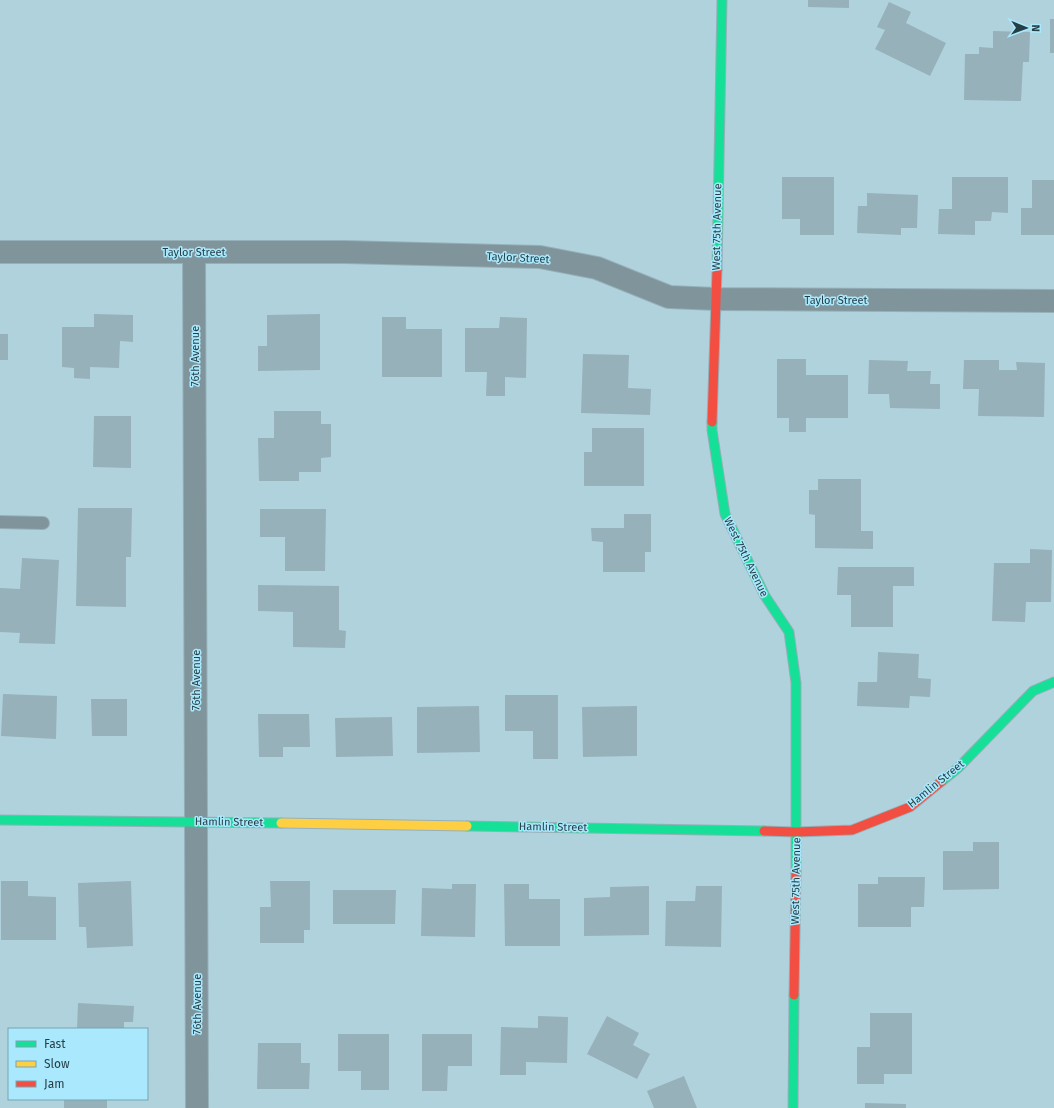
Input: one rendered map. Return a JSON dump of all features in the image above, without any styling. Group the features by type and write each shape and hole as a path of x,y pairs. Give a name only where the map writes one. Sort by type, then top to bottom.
{"street":[{"name":"West 75th Avenue","path":"722,0 712,430 725,514 765,596 788,632 796,683 793,1108"},
{"name":"Taylor Street","path":"0,252 346,252 540,257 597,268 669,298 716,300 1054,301"},
{"name":"76th Avenue","path":"194,252 197,1108"},
{"name":"Hamlin Street","path":"0,820 196,821 796,832 852,830 910,808 958,768 1033,691 1054,682"}],"lane":[{"path":"0,522 43,523"}],"building":[{"path":"808,0 849,0 849,8 808,7"},
{"path":"889,2 911,12 906,23 946,43 930,76 875,49 885,30 877,27"},
{"path":"1050,19 1054,19 1054,53 1050,53"},
{"path":"993,31 1030,32 1029,62 1023,62 1021,101 964,100 965,54 979,54 979,47 993,48"},
{"path":"782,177 834,177 834,235 800,235 800,219 782,219"},
{"path":"952,177 1008,177 1008,213 992,212 991,221 975,221 975,235 938,234 939,209 952,209"},
{"path":"1032,180 1054,180 1054,235 1021,235 1021,208 1032,208"},
{"path":"867,193 918,195 917,228 901,228 901,235 857,233 858,206 867,206"},
{"path":"94,314 133,315 133,342 120,341 119,368 90,367 90,379 74,378 74,368 62,367 62,327 94,327"},
{"path":"320,314 320,370 258,371 258,346 267,346 267,315"},
{"path":"382,317 406,317 406,329 442,329 442,377 382,377"},
{"path":"500,317 527,318 526,378 505,377 505,396 486,396 487,372 465,372 465,328 499,328"},
{"path":"0,334 8,334 8,360 0,360"},
{"path":"583,354 629,355 628,388 651,389 650,415 581,413"},
{"path":"777,359 806,359 806,375 848,375 848,418 806,418 806,432 789,432 789,418 777,418"},
{"path":"869,360 908,361 907,371 931,371 930,384 940,384 940,409 890,408 889,394 868,394"},
{"path":"964,360 999,360 999,370 1017,370 1016,362 1045,363 1044,417 978,416 979,389 963,389"},
{"path":"274,411 321,411 321,424 331,424 331,457 321,458 321,472 299,472 299,481 259,481 258,438 274,438"},
{"path":"94,416 131,416 131,468 93,467"},
{"path":"592,428 644,428 644,486 584,486 584,452 592,452"},
{"path":"818,479 861,479 861,531 873,531 873,549 815,548 815,515 809,514 809,490 818,490"},
{"path":"78,508 132,508 131,557 126,557 126,607 76,606"},
{"path":"260,509 326,509 325,571 285,571 285,537 260,537"},
{"path":"624,514 651,514 651,552 645,552 645,572 603,572 603,542 592,541 591,528 624,528"},
{"path":"1030,549 1052,550 1051,602 1026,602 1025,622 992,621 994,563 1030,563"},
{"path":"22,558 59,560 55,644 19,643 20,633 0,632 0,588 20,589"},
{"path":"838,567 914,567 914,586 893,586 893,627 851,627 851,595 837,595"},
{"path":"258,585 339,586 339,630 346,631 345,648 293,647 293,612 258,611"},
{"path":"878,652 919,654 918,678 931,679 930,697 910,696 909,708 857,706 858,682 877,682"},
{"path":"3,694 57,696 56,739 1,736"},
{"path":"505,695 558,695 558,759 533,759 533,731 505,731"},
{"path":"91,699 127,699 127,736 92,736"},
{"path":"479,706 480,752 417,753 417,707"},
{"path":"637,706 637,756 583,757 582,707"},
{"path":"258,714 309,714 310,747 283,747 283,757 259,757"},
{"path":"392,717 393,756 336,757 335,718"},
{"path":"973,842 999,842 999,889 943,890 943,851 973,851"},
{"path":"878,877 925,877 924,907 911,907 911,927 858,927 858,884 878,884"},
{"path":"1,881 28,881 28,896 56,897 56,940 1,940"},
{"path":"131,881 133,946 87,948 86,927 79,927 78,883"},
{"path":"270,881 310,881 310,930 304,930 304,943 260,943 260,907 271,907"},
{"path":"452,884 476,884 475,937 421,936 422,888 452,889"},
{"path":"504,884 529,884 529,899 560,899 560,946 505,946"},
{"path":"649,886 649,935 584,936 584,898 610,897 610,887"},
{"path":"696,886 722,886 721,947 665,946 666,901 695,901"},
{"path":"333,890 396,890 395,924 333,924"},
{"path":"78,1003 134,1006 133,1022 124,1022 124,1028 77,1028"},
{"path":"870,1013 912,1013 912,1074 884,1074 884,1084 857,1084 857,1047 870,1047"},
{"path":"538,1016 568,1017 567,1063 526,1062 526,1075 500,1075 501,1027 538,1028"},
{"path":"607,1016 639,1033 633,1045 650,1054 637,1079 587,1054"},
{"path":"338,1034 389,1034 389,1090 361,1090 361,1071 338,1071"},
{"path":"422,1034 472,1034 472,1066 448,1066 447,1091 422,1091"},
{"path":"258,1043 301,1043 301,1063 310,1063 309,1089 257,1089"},
{"path":"684,1076 697,1108 654,1108 647,1091"},
{"path":"64,1100 107,1100 107,1108 64,1108"},
{"path":"865,1103 906,1104 906,1108 865,1108"}],"traffic: fast":[{"path":"717,270 722,0"},
{"path":"712,422 725,514 765,596 789,632 796,683 796,872"},
{"path":"942,781 958,768 1033,691 1054,682"},
{"path":"0,820 281,823"},
{"path":"467,826 764,831"},
{"path":"793,1108 794,995"}],"traffic: slow":[{"path":"281,823 467,826"}],"traffic: jam":[{"path":"712,422 717,270"},
{"path":"764,831 796,832 852,830 910,807 942,781"},
{"path":"794,995 796,872"}]}
